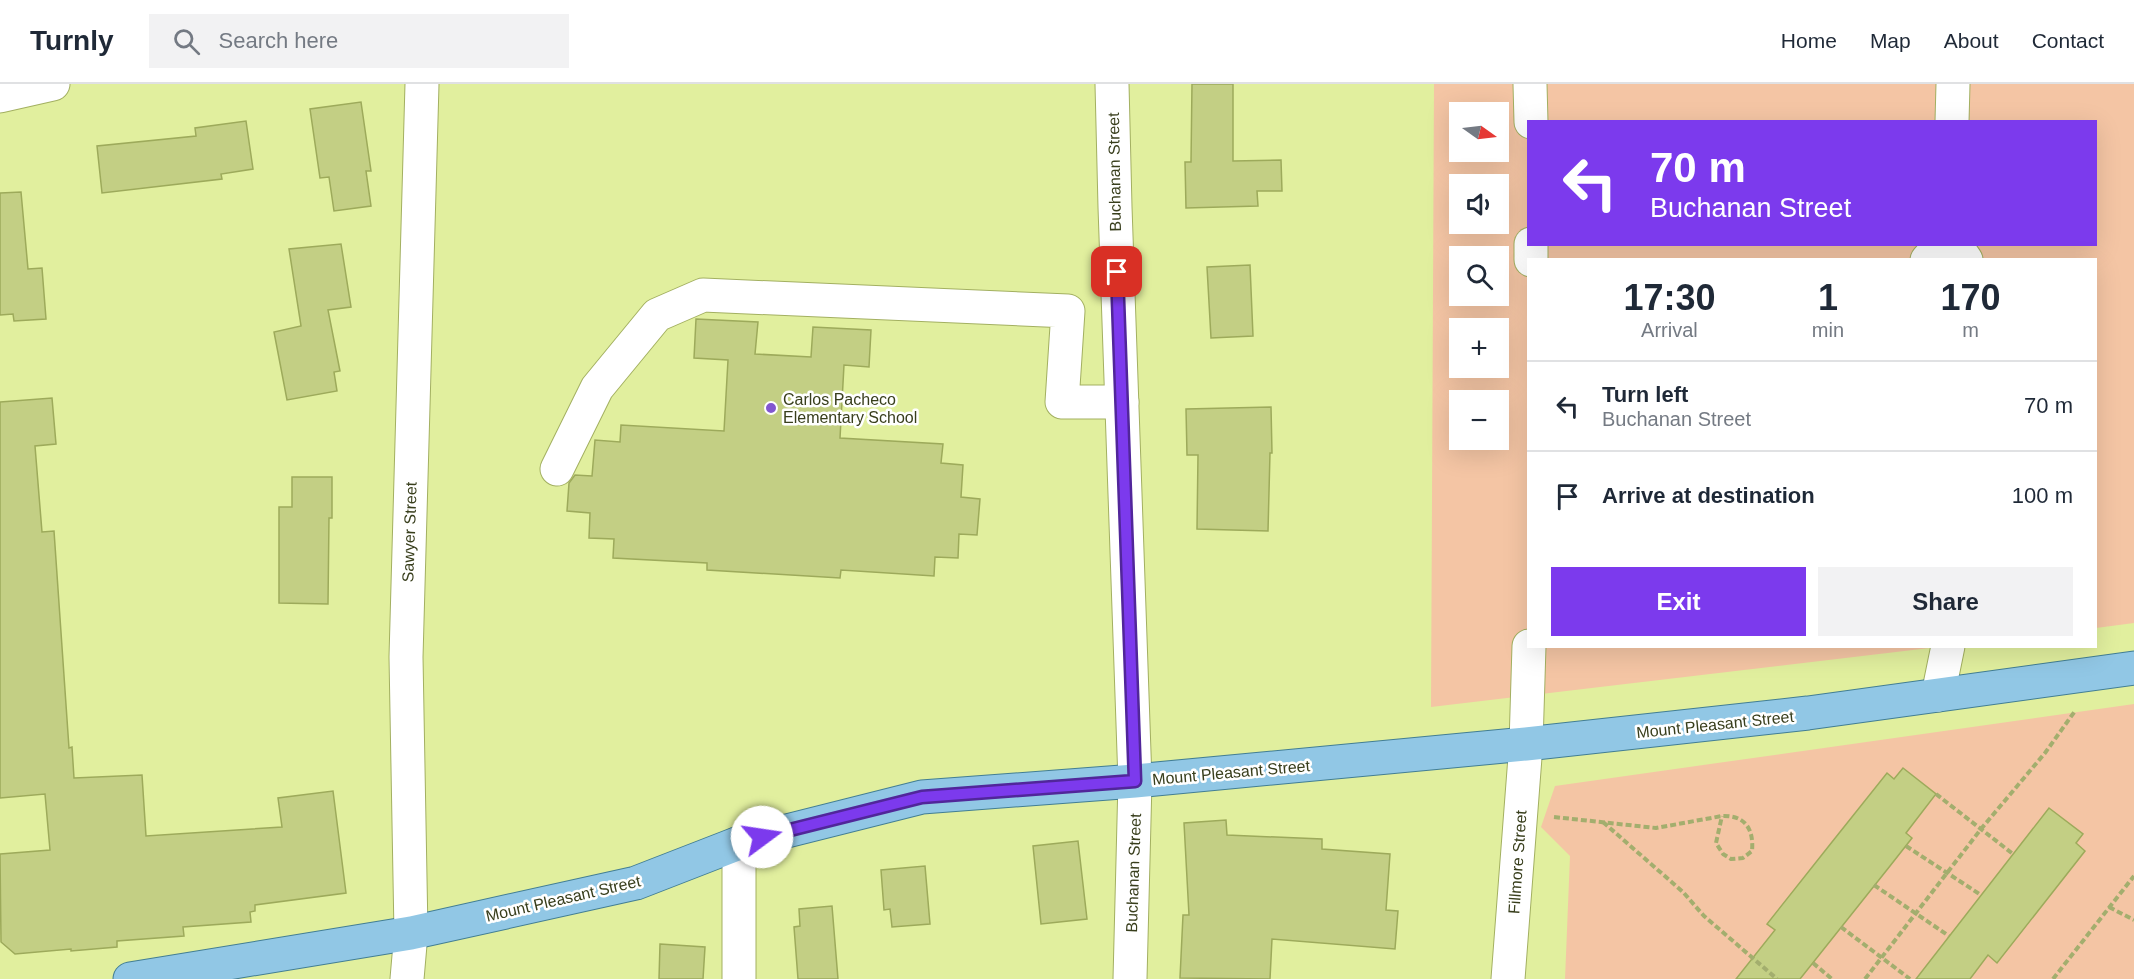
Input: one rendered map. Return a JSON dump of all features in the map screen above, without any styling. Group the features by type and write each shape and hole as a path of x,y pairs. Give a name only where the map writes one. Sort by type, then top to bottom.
{"main road":[{"name":"Mount Pleasant Street","path":"130,979 411,933 636,883 739,843 922,797 1135,781 1707,725 1938,696 2134,668"}],"street":[{"path":"0,96 53,84"},
{"name":"Sawyer Street","path":"407,979 411,933 406,657 422,84"},
{"name":"Buchanan Street","path":"1112,84 1135,781 1130,979"},
{"path":"1530,84 1531,120"},
{"path":"1952,120 1953,84"},
{"path":"1929,258 1939,246"},
{"path":"557,469 597,388 657,315 703,295 1068,311 1062,402 1122,402"},
{"name":"Fillmore Street","path":"1508,979 1526,744 1529,648"},
{"path":"1938,696 1948,648"},
{"path":"739,843 740,979"}],"path":[{"path":"1865,979 1981,829 2045,753 2088,691 2096,674"},
{"path":"1936,794 2013,854"},
{"path":"1520,818 1558,817 1656,828 1722,816 1731,816 1747,825 1753,837 1752,851 1743,858 1731,859 1723,854 1716,843 1722,816"},
{"path":"1603,822 1683,892 1704,916 1777,979"},
{"path":"1906,846 1981,895"},
{"path":"2053,979 2134,876"},
{"path":"1874,885 1949,936"},
{"path":"2109,907 2134,920"},
{"path":"1841,927 1910,979"},
{"path":"1813,963 1832,979"}],"shaded area":[{"path":"1434,84 2134,84 2134,623 2097,628 2097,258 1527,258 1527,648 1930,648 1431,707"},
{"path":"2134,704 2134,979 1565,979 1570,856 1541,827 1555,786"}],"building":[{"path":"1192,84 1233,84 1233,161 1281,160 1282,191 1257,191 1258,206 1186,208 1185,162 1191,162"},
{"path":"361,102 371,171 366,171 371,206 334,211 329,177 320,178 310,109"},
{"path":"246,121 253,169 221,174 222,179 102,193 97,146 196,136 195,128"},
{"path":"21,192 28,269 42,268 46,319 14,321 13,314 0,315 0,193"},
{"path":"341,244 351,307 328,310 340,371 334,372 337,391 287,400 274,332 301,326 289,249"},
{"path":"1250,265 1253,336 1211,338 1207,267"},
{"path":"696,319 758,322 755,354 811,357 813,327 871,330 869,367 844,365 840,438 943,444 941,463 963,465 961,497 980,499 977,535 959,534 958,558 935,557 934,576 841,570 840,578 707,570 707,563 613,558 614,539 589,538 590,513 567,511 569,483 575,475 592,476 595,440 620,442 621,425 724,431 728,360 694,358"},
{"path":"52,398 56,444 35,446 42,532 54,531 69,748 72,747 74,778 142,775 146,836 282,827 278,798 333,791 346,893 255,905 255,911 250,912 251,922 183,927 184,936 117,941 117,947 15,954 1,942 0,854 50,850 45,794 0,798 0,402"},
{"path":"1271,407 1272,453 1270,453 1268,531 1197,529 1198,455 1187,455 1186,409"},
{"path":"292,477 332,477 328,604 279,603 279,507 292,507"},
{"path":"1903,768 1936,794 1906,833 1912,838 1890,866 1800,979 1736,979 1775,930 1767,924 1887,773 1894,779"},
{"path":"2049,808 2083,834 2076,843 2085,851 1997,963 1988,955 1970,979 1916,979"},
{"path":"1226,820 1227,835 1322,839 1322,849 1390,854 1386,910 1398,911 1395,949 1272,939 1270,979 1180,978 1183,915 1189,915 1184,823"},
{"path":"1078,841 1087,919 1041,924 1033,846"},
{"path":"925,866 930,924 892,927 890,909 884,910 881,870"},
{"path":"832,906 838,979 798,979 794,927 800,926 799,909"},
{"path":"660,944 705,947 703,979 659,979"}],"place":[{"name":"Carlos Pacheco Elementary School","path":"771,408"}],"route":[{"path":"762,837 922,797 1135,781 1117,272"}]}
